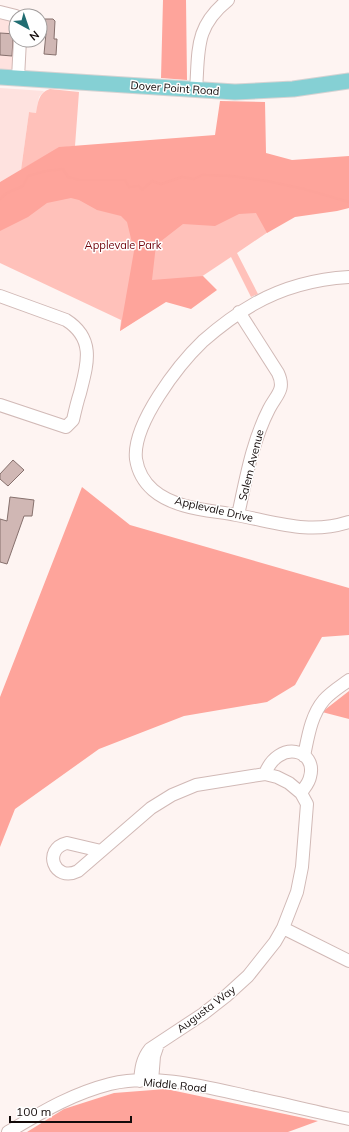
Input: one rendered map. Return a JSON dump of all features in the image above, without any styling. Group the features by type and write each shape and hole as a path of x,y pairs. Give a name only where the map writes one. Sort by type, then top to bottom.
{"main road":[{"name":"Dover Point Road","path":"0,77 235,92 293,89 349,81"}],"street":[{"path":"196,90 202,33 210,18 219,7 228,0"},
{"path":"18,78 20,48"},
{"name":"Applevale Drive","path":"349,277 321,280 287,288 239,312 204,341 188,357 164,388 146,421 139,438 136,458 142,476 154,491 163,497 181,504 295,527 307,528 340,525 349,522"},
{"path":"0,296 66,320 74,325 79,331 86,346 88,362 73,420 66,426 0,405"},
{"name":"Salem Avenue","path":"238,515 255,443 267,413 280,392 282,382 278,373 239,312"},
{"path":"304,756 313,719 318,709 326,698 349,680"},
{"path":"101,851 151,808 172,795 196,785 265,774 289,782 301,793 310,778 310,764 304,756 294,751 288,751 281,753 273,759 267,767 265,774"},
{"name":"Augusta Way","path":"146,1081 158,1044 203,1014 248,976 265,955 283,928 297,892 302,867 308,811 307,804 301,793"},
{"path":"283,928 349,961"},
{"name":"Middle Road","path":"8,1132 73,1096 110,1084 146,1081 171,1082 210,1088 349,1119"}],"shaded area":[{"path":"163,0 186,0 187,80 161,78"},
{"path":"0,18 8,20 8,48 16,48 15,71 0,69"},
{"path":"0,88 44,91 39,97 36,113 29,112 21,170 0,182"},
{"path":"220,101 265,102 266,153 292,160 349,156 349,208 295,217 267,233 256,213 239,214 215,226 183,224 156,245 152,280 203,276 217,290 191,309 166,302 120,331 134,251 127,222 121,216 97,210 79,200 71,198 47,203 28,217 0,231 0,182 59,147 215,135"},
{"path":"82,487 130,525 349,588 349,635 322,637 295,685 267,702 184,716 99,749 15,809 0,847 0,697"},
{"path":"349,691 349,719 322,712"},
{"path":"166,1089 318,1121 288,1132 27,1132 64,1109 114,1093"}],"green space":[{"path":"50,89 79,92 75,146 59,148 21,170 29,112 36,113 38,101 41,95 46,90"},
{"name":"Applevale Park","path":"38,177 293,215 237,253 258,294 251,297 231,257 120,331 121,320 0,263 0,193"}],"building":[{"path":"48,19 53,19 55,21 54,39 57,39 56,55 44,54 45,48 48,48"},
{"path":"0,33 8,34 8,48 12,48 12,56 0,55"},
{"path":"13,460 24,470 8,486 0,479 0,474"},
{"path":"10,497 34,500 32,516 24,516 7,564 0,562 0,519 7,521"}],"waterway":[{"path":"0,199 7,193 23,186 28,176 46,171 63,169 68,177 79,180 125,180 129,187 139,186 142,190 152,181 161,184 182,177 194,179 202,175 232,176 267,181 304,189 349,202"}]}
